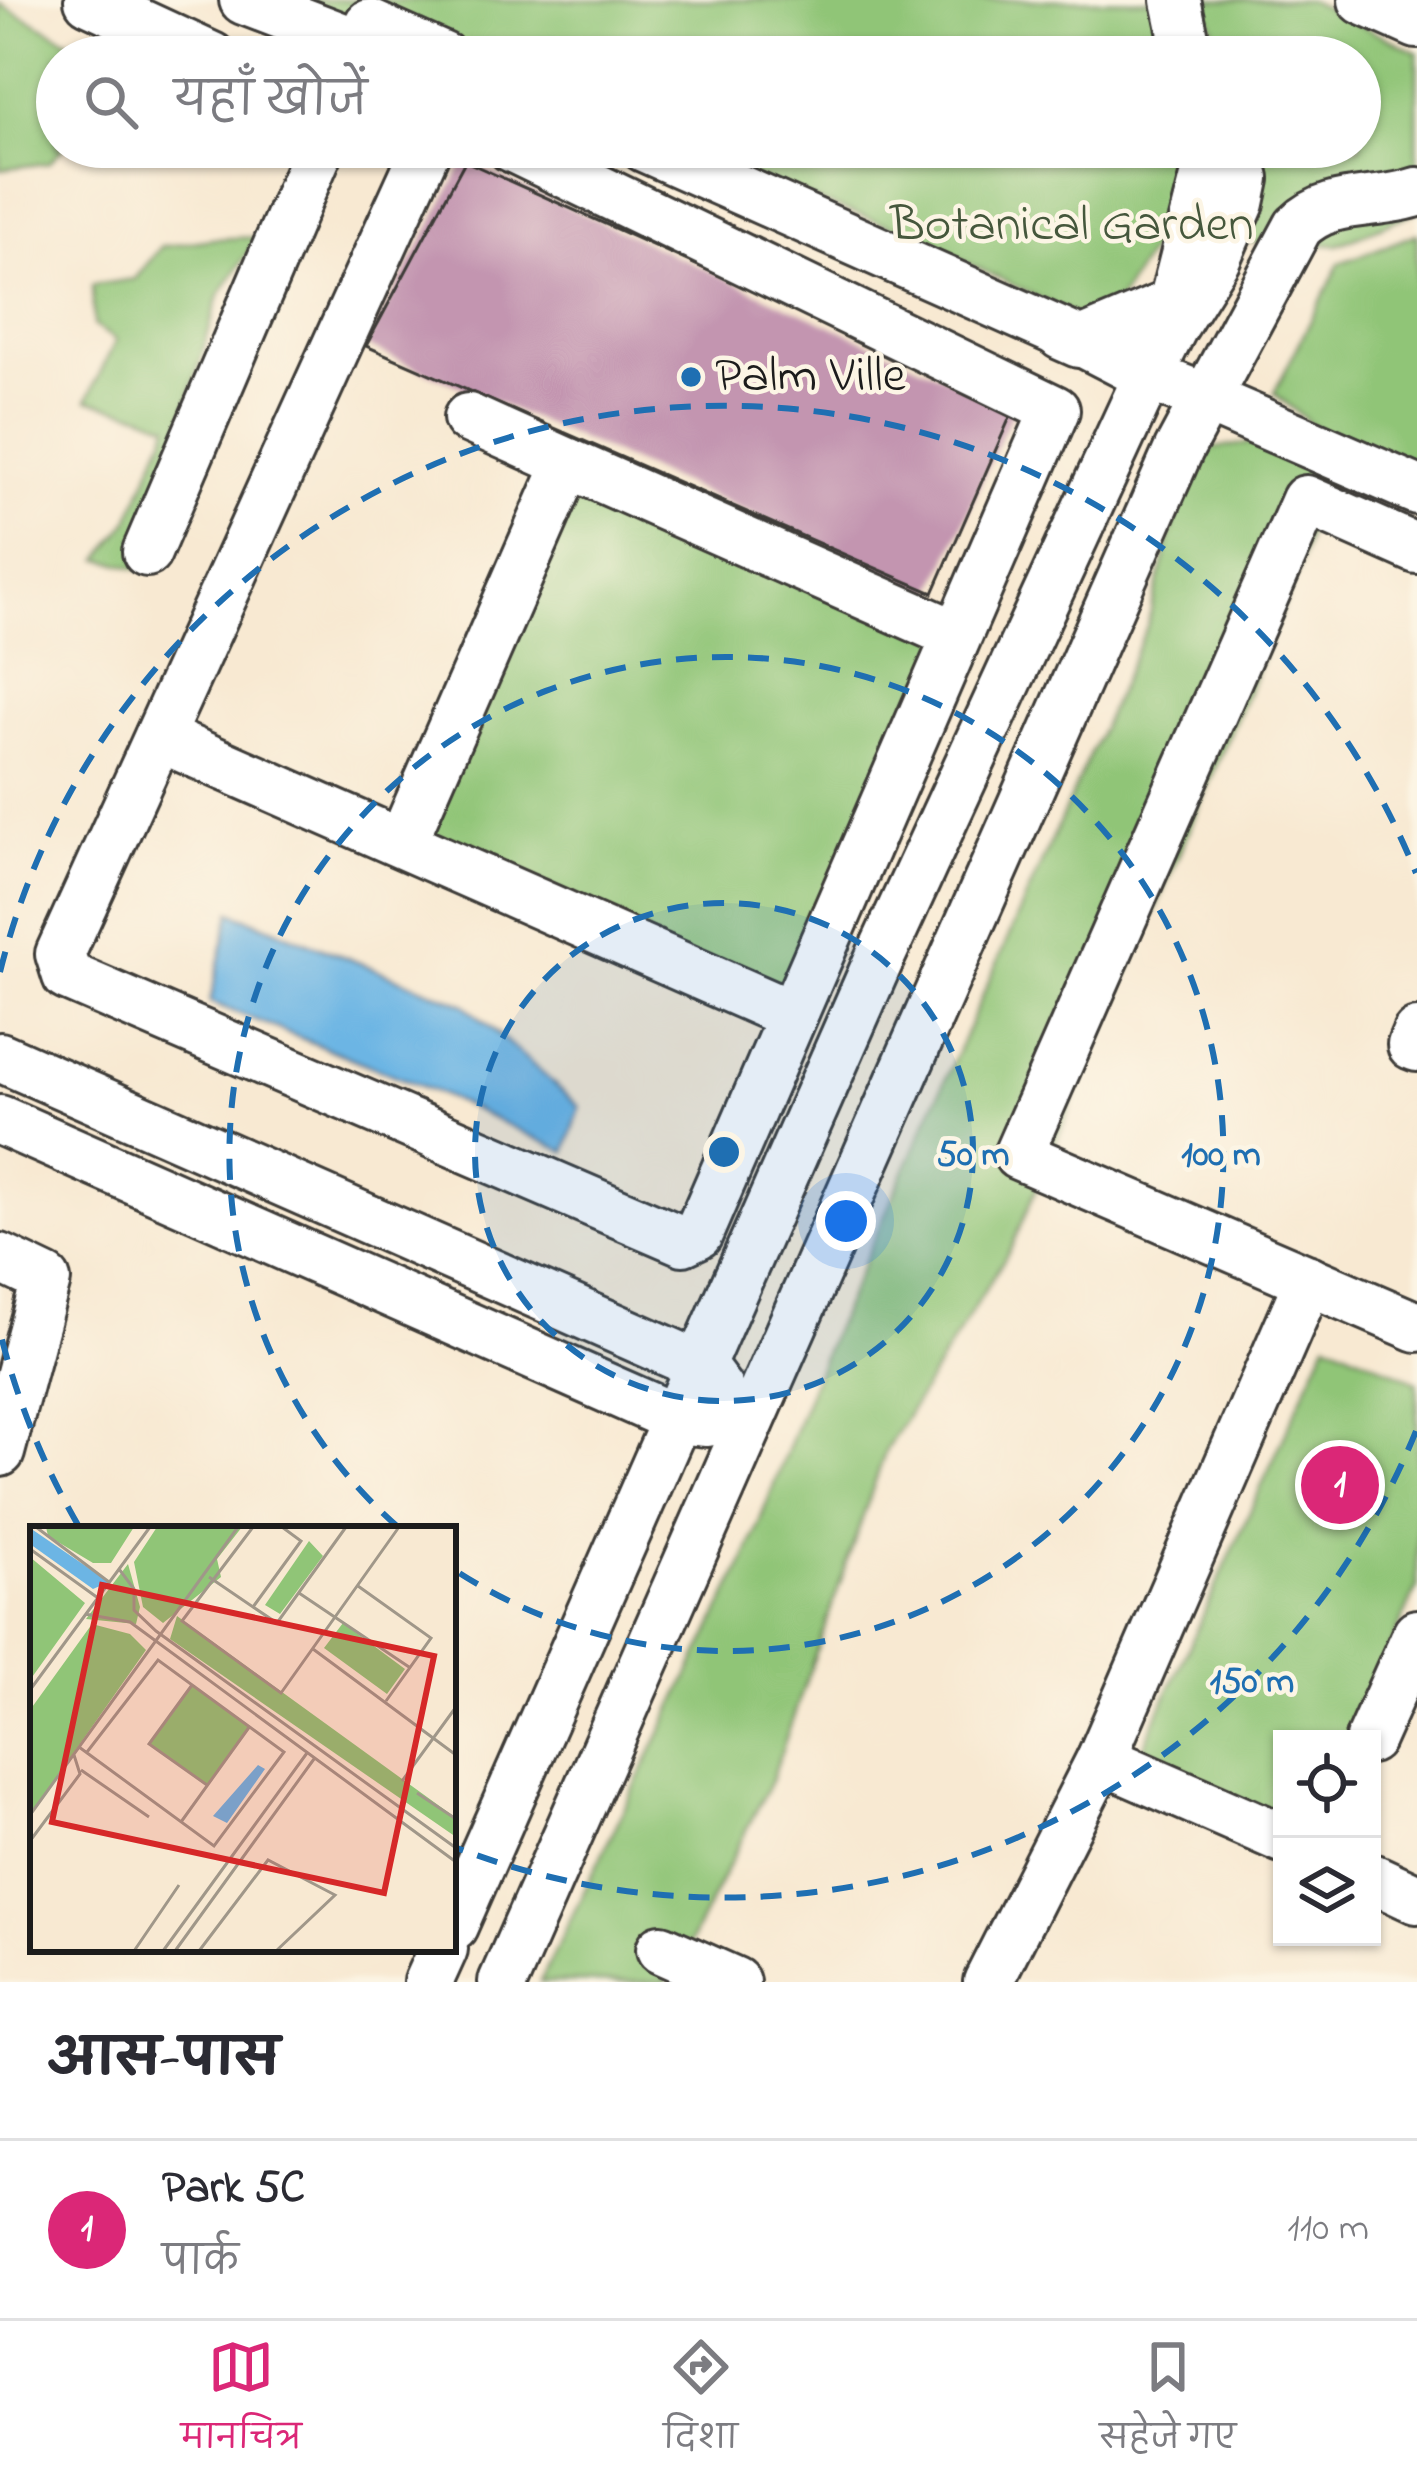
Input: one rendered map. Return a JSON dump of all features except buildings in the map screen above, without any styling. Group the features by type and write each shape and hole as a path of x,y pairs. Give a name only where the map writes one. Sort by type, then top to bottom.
{"street":[{"path":"89,0 167,36"},
{"path":"244,0 357,36"},
{"path":"315,0 381,36"},
{"path":"1176,0 1184,36"},
{"path":"1211,36 1214,0"},
{"path":"1363,0 1417,24"},
{"path":"147,552 311,168"},
{"path":"417,168 60,954 68,976 683,1241 698,1234 1054,410 554,168"},
{"path":"685,168 1079,344 1173,303 1207,168"},
{"path":"691,168 1148,376 1417,490"},
{"path":"456,1919 877,964 1148,376 1216,258 1240,202 1245,179 1242,168"},
{"path":"502,1982 1205,398 1298,227 1311,214 1417,192"},
{"path":"468,418 956,635"},
{"path":"402,843 568,463"},
{"path":"1417,549 1306,500 1018,1155 1417,1327"},
{"path":"159,737 790,1016"},
{"path":"1417,1033 1412,1045 1417,1046"},
{"path":"0,1057 700,1366 747,1428"},
{"path":"0,1120 677,1419 747,1428"},
{"path":"0,1258 46,1280 0,1452"},
{"path":"988,1982 1101,1760 1309,1280"},
{"path":"1374,1730 1417,1634"},
{"path":"1101,1760 1273,1834"},
{"path":"1381,1883 1417,1899"},
{"path":"661,1949 734,1982"},
{"path":"428,1982 442,1952"}],"green space":[{"name":"Botanical Garden","path":"302,0 1180,0 1178,36 376,36"},
{"path":"1204,0 1308,0 1417,52 1417,211 1338,245 1235,242 1227,168 1381,168 1381,36 1214,36"},
{"path":"0,4 60,36 36,36 36,165 0,169"},
{"name":"Botanical Garden","path":"720,168 1172,168 1169,219 1101,328 892,226"},
{"path":"1417,234 1417,513 1274,393 1340,263"},
{"path":"258,237 219,296 162,491 146,570 100,559 129,520 169,425 87,400 116,340 94,326 92,285 135,279 161,247"},
{"path":"1266,441 1328,463 1297,576 1011,1248 886,1450 772,1779 666,1982 540,1982 745,1560 830,1338 1147,626 1193,451"},
{"path":"568,463 956,635 791,1015 402,843"},
{"path":"1327,1341 1417,1382 1417,1588 1353,1730 1273,1730 1273,1819 1139,1757"}],"water":[{"path":"231,912 464,1004 580,1107 566,1152 431,1090 210,1002"}],"place":[{"name":"Palm Ville","path":"691,377"},
{"name":"Park 5C","path":"1340,1485"}]}
